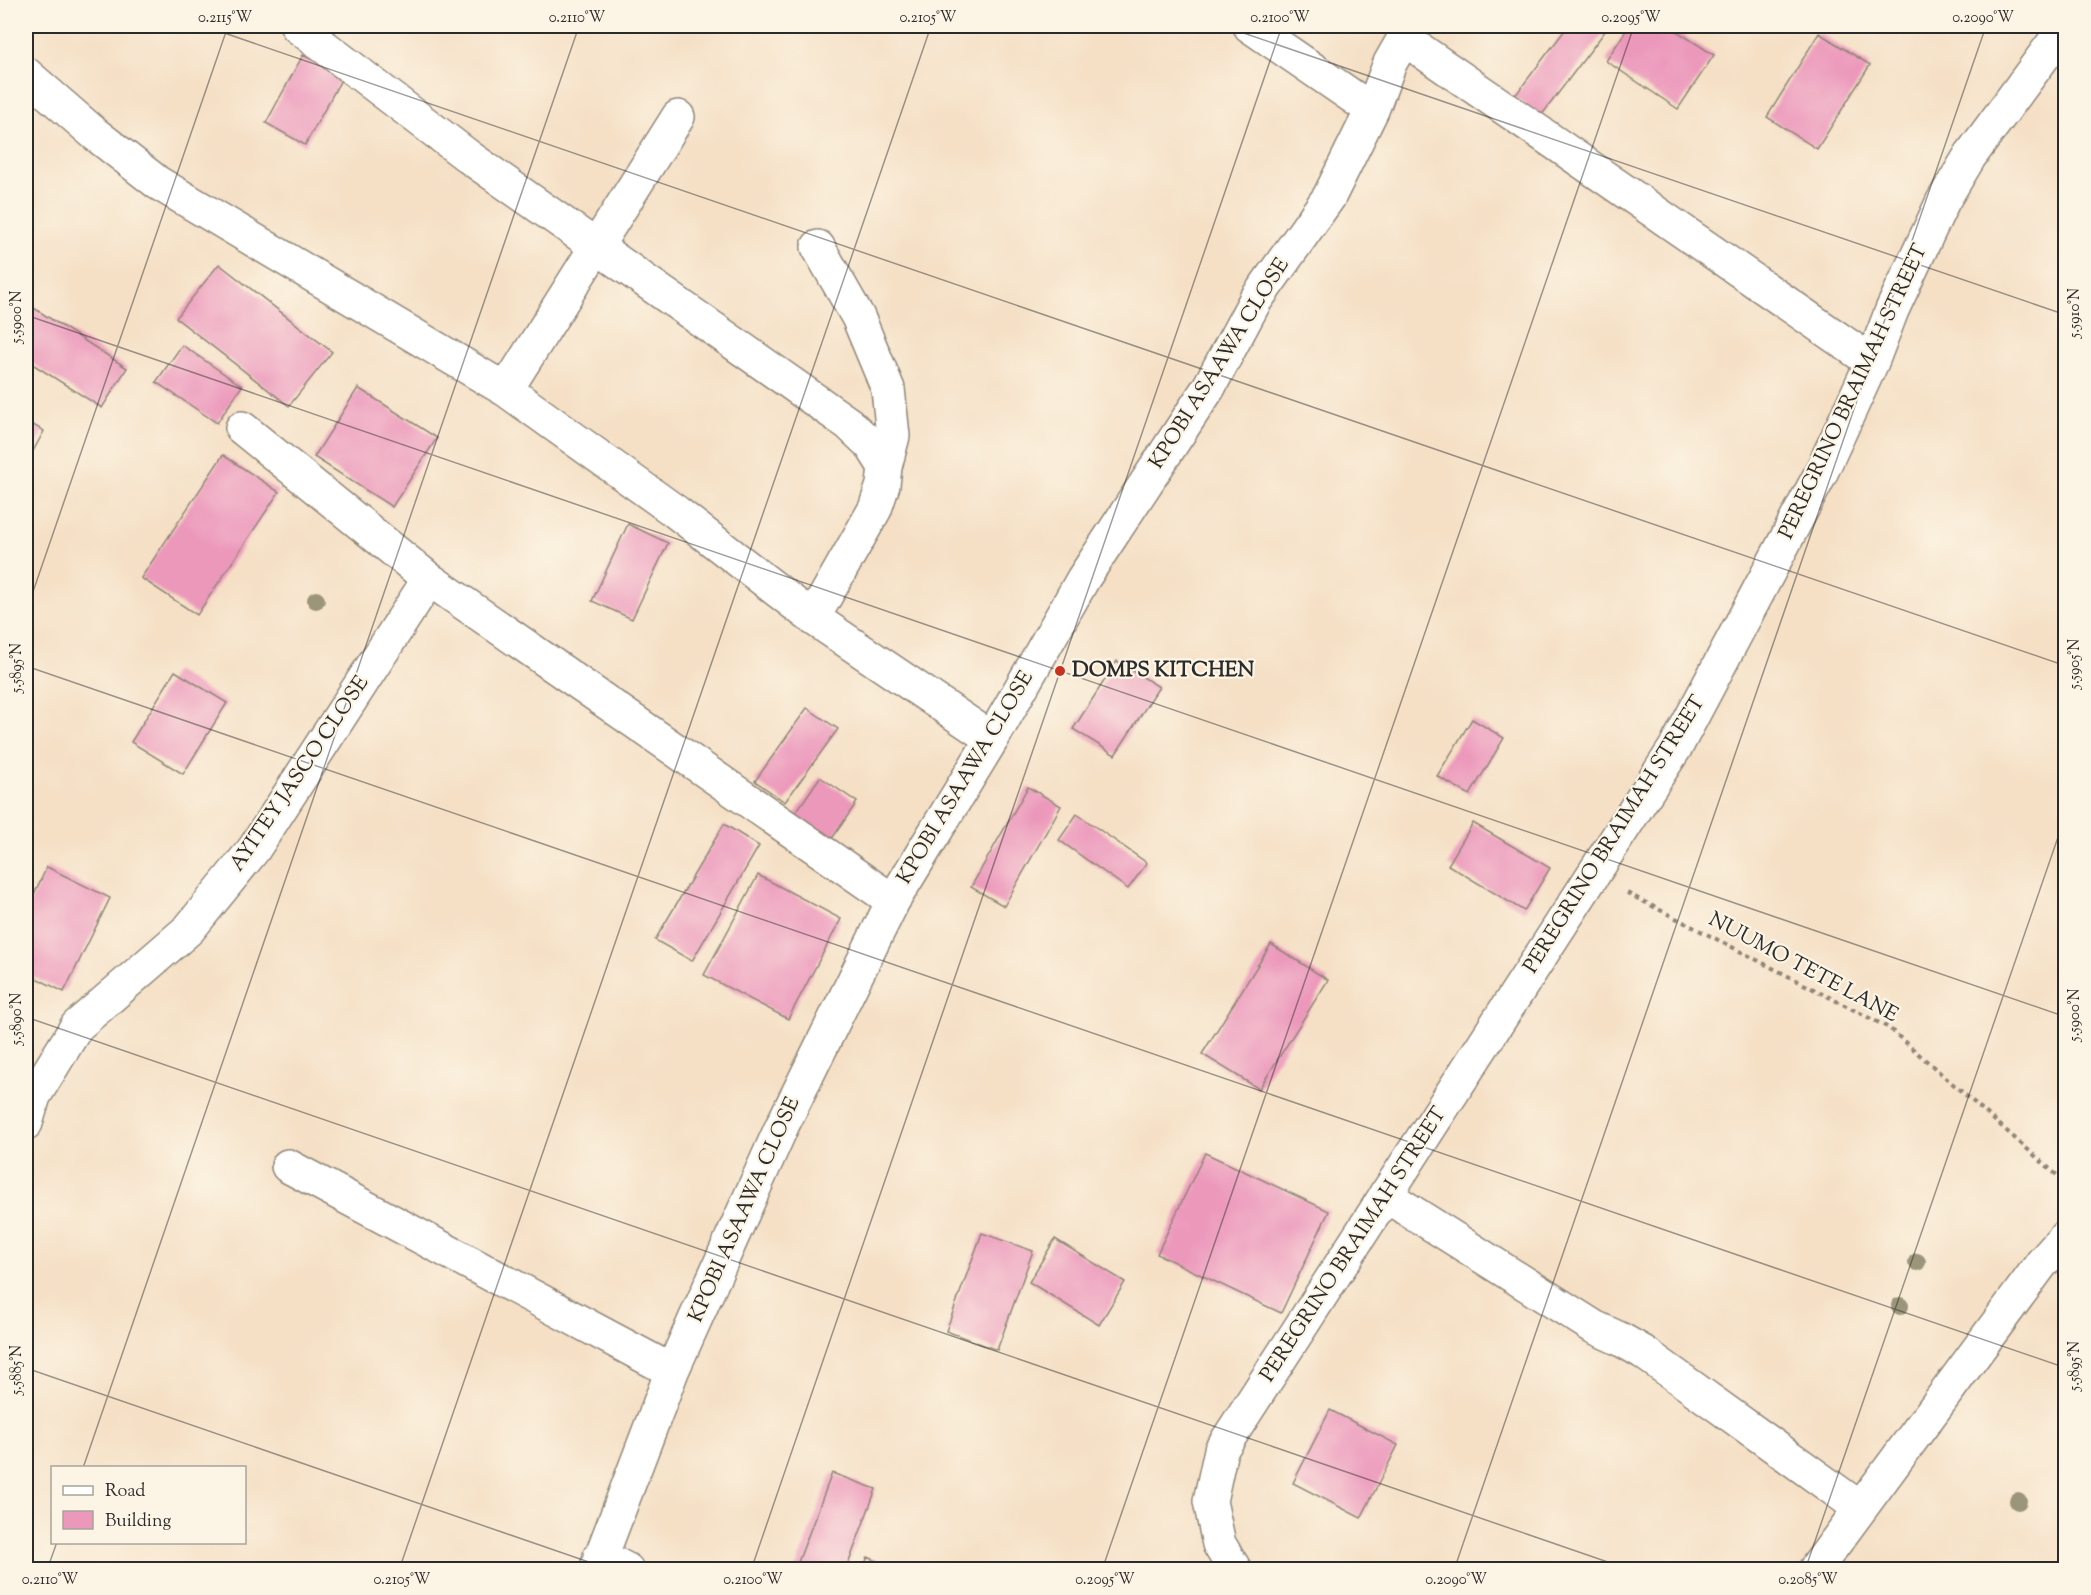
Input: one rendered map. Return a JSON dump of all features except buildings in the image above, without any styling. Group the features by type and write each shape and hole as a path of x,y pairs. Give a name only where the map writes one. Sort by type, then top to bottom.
{"street":[{"path":"297,26 469,157 849,424 871,445 885,467"},
{"path":"1250,26 1372,110"},
{"name":"PEREGRINO BRAIMAH STREET","path":"1235,1569 1220,1544 1210,1501 1221,1450 1677,745 1820,477 1872,362 1892,310 1943,201 1976,147 2066,26"},
{"path":"1407,32 1872,362"},
{"name":"KPOBI ASAAWA CLOSE","path":"608,1565 672,1371 782,1126 893,901 992,739 1083,579 1209,387 1255,301 1329,196 1372,110 1390,63 1407,32"},
{"path":"26,74 95,134 158,183 506,390 676,512 813,618 992,739"},
{"path":"506,390 678,117"},
{"path":"813,618 875,509 893,436 888,389 858,317 818,247"},
{"path":"242,428 429,579 893,901"},
{"name":"AYITEY JASCO CLOSE","path":"26,1123 34,1096 77,1026 189,929 254,849 429,579"},
{"path":"288,1166 672,1371"},
{"path":"1385,1195 1594,1327 1642,1352 1860,1508"},
{"path":"1815,1569 2042,1263 2066,1236"}],"path":[{"name":"NUUMO TETE LANE","path":"1592,875 1889,1028 2066,1184"}],"place":[{"name":"DOMPS KITCHEN","path":"1060,671"}]}
